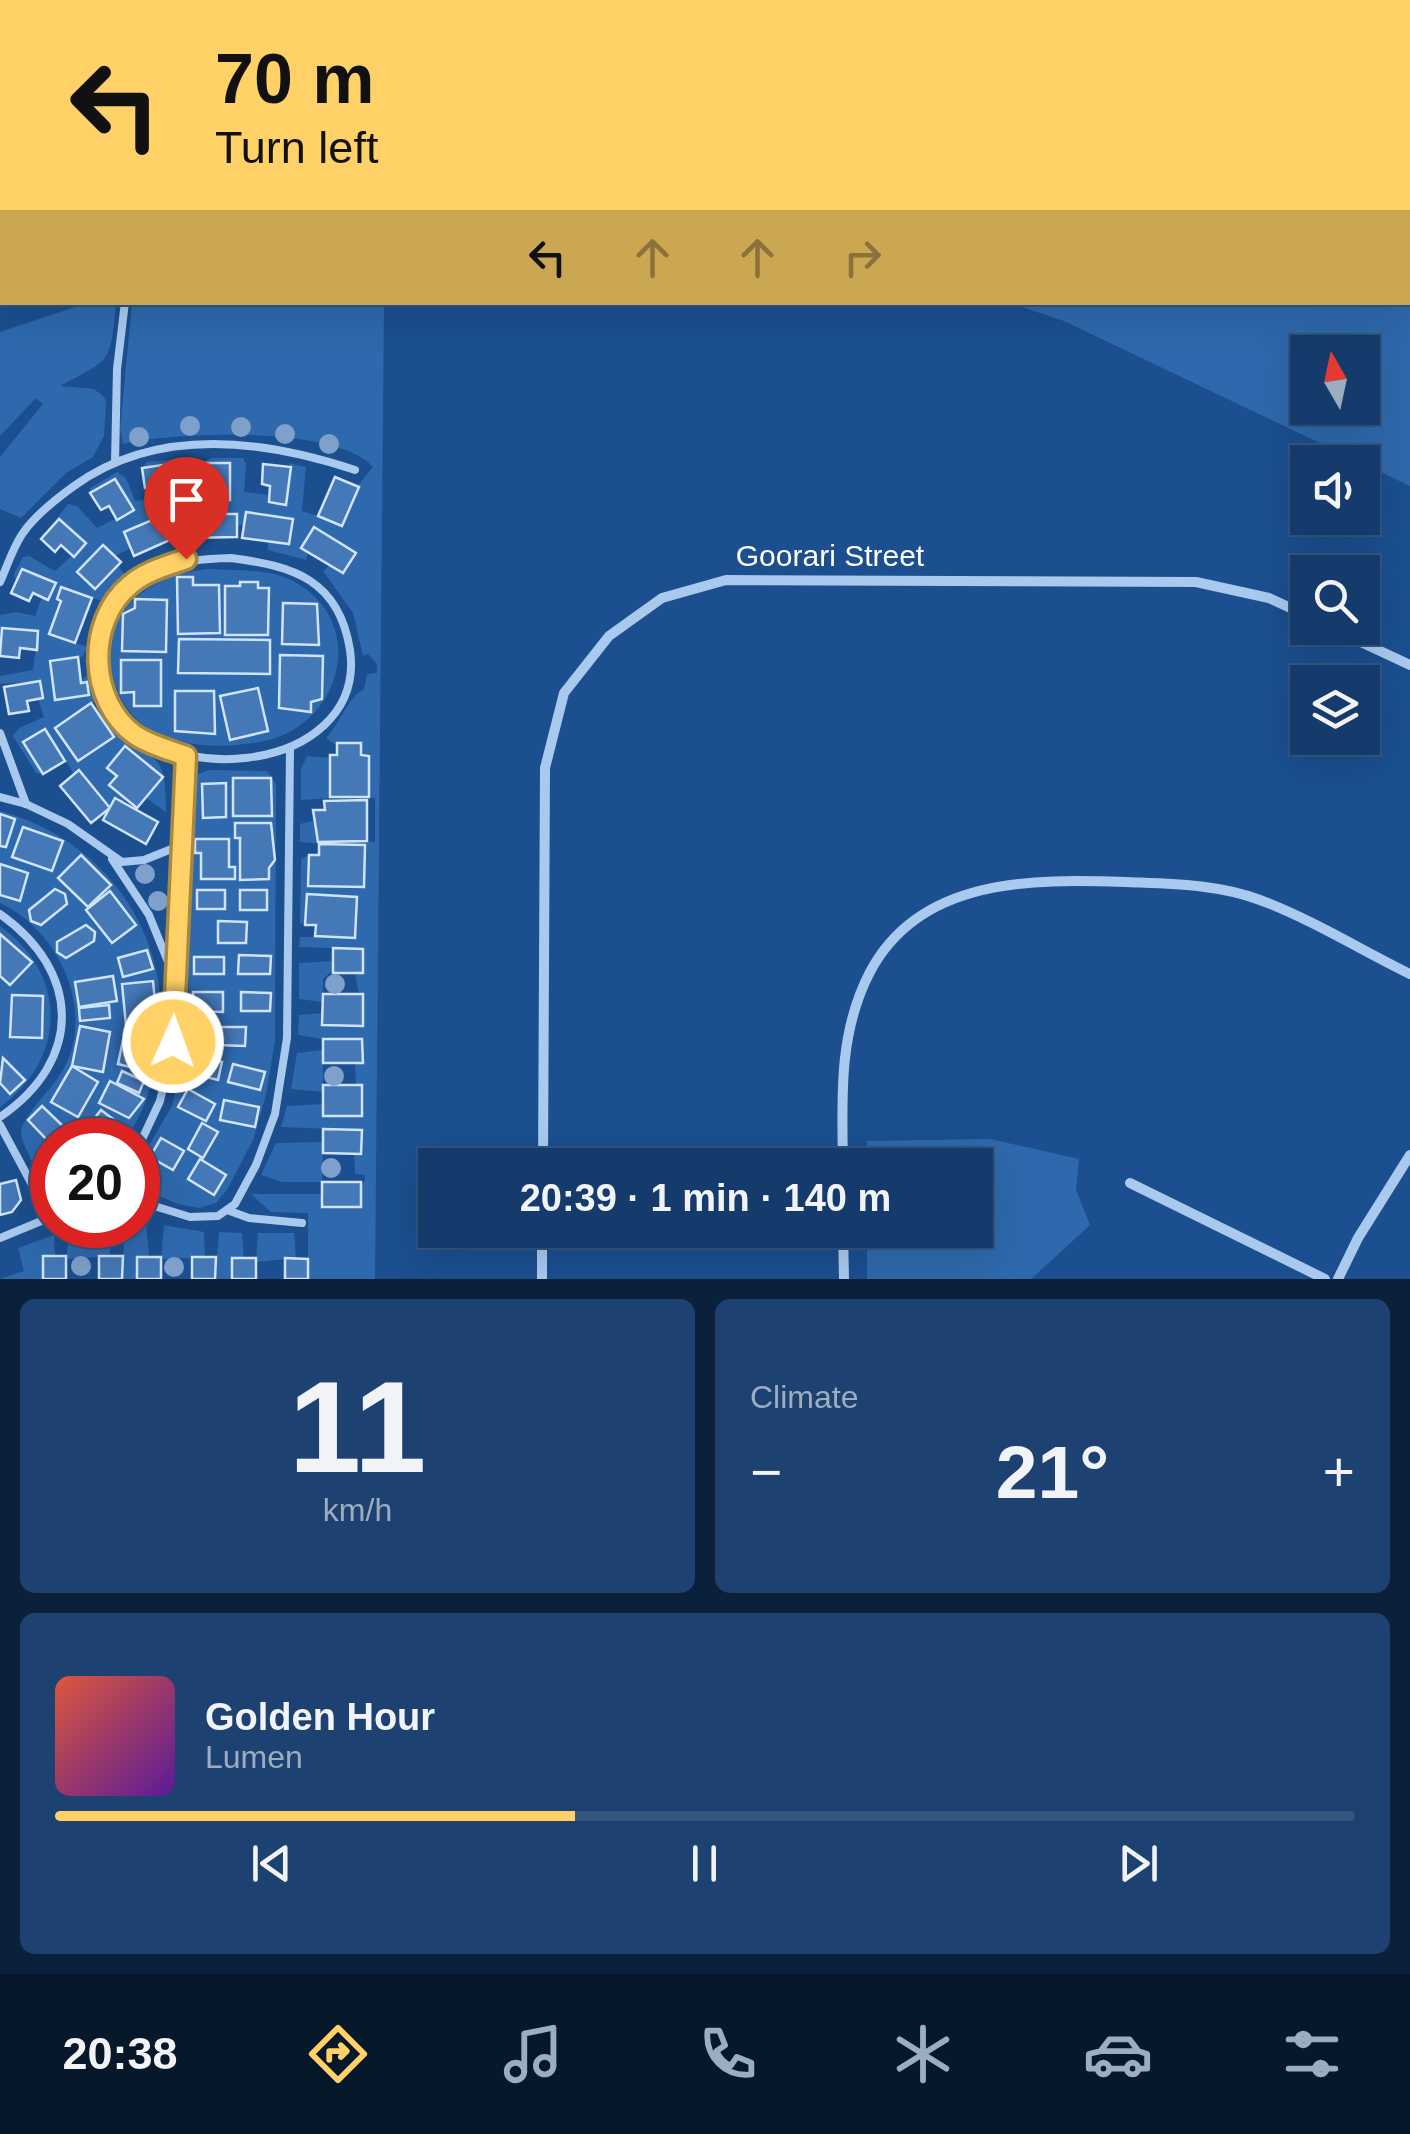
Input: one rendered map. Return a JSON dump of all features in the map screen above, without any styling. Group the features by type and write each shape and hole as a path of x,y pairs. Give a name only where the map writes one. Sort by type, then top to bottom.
{"street":[{"name":"Goorari Street","path":"543,1148 545,768 564,693 608,636 662,598 726,580 1196,582 1269,598 1290,608"},
{"path":"1366,645 1410,666"},
{"path":"843,1148 842,1062 854,1011 870,970 895,938 931,908 978,889 1042,879 1201,885 1260,900 1410,974"},
{"path":"1338,1279 1410,1155"},
{"path":"1130,1183 1325,1279"},
{"path":"542,1248 542,1279"},
{"path":"843,1248 844,1279"}],"lane":[{"path":"115,462 117,369 125,305"},
{"path":"0,582 23,533 56,500 98,468 139,451 210,442 308,454 355,470"},
{"path":"231,558 274,564 308,578 330,595 344,621 351,655 347,686 336,710 316,733 290,749 265,755 186,756 134,734 111,709 98,654 101,628 112,604 131,584 186,559 231,558"},
{"path":"0,732 26,804"},
{"path":"160,1208 190,1217 218,1216 235,1204 256,1164 274,1114 287,1038 290,749"},
{"path":"152,1118 160,1101 173,1042 186,756"},
{"path":"0,798 26,804 68,824 122,862 144,860 179,846"},
{"path":"105,852 150,915 175,979"},
{"path":"0,914 28,934 50,963 62,998 61,1034 49,1069 27,1098 0,1117"},
{"path":"0,1126 30,1180"},
{"path":"227,1210 249,1218 302,1223"},
{"path":"0,1238 30,1226"}],"shaded area":[{"path":"81,305 116,305 106,356 60,386 94,389 103,396 104,436 93,457 66,473 21,518 0,509 0,457 43,404 36,398 0,436 0,332"},
{"path":"132,305 384,305 375,1279 308,1279 308,1213 271,1212 251,1194 322,1194 365,1182 365,1175 355,1174 354,1153 361,1153 361,1130 281,1127 287,1106 323,1104 323,1116 362,1115 362,1085 356,1085 355,1063 323,1039 298,1035 299,1015 323,1013 323,1025 362,1026 362,994 355,973 363,972 363,949 299,947 300,937 355,937 357,898 308,894 305,923 300,924 301,859 309,855 309,886 363,887 365,846 300,842 300,824 313,821 318,842 375,842 375,798 369,797 369,756 361,755 360,743 334,744 326,738 353,698 364,689 367,674 377,673 377,664 368,654 363,656 353,613 323,571 330,565 343,573 355,553 314,527 301,547 308,552 306,560 268,550 268,541 289,544 292,519 246,512 244,525 237,525 236,514 189,514 188,526 164,527 159,517 124,532 131,548 115,556 103,545 78,571 95,589 118,566 125,575 102,601 61,587 57,599 61,601 49,634 88,647 82,657 50,661 55,699 88,695 87,683 81,682 87,675 96,701 56,728 78,761 114,737 109,730 114,727 160,766 164,776 166,812 146,798 163,777 126,746 107,768 117,776 110,786 127,800 110,808 79,771 74,774 45,729 24,742 43,774 36,773 13,736 19,728 44,717 38,699 43,698 40,681 0,684 0,676 33,670 38,631 2,628 0,652 0,615 16,612 35,616 42,597 48,599 55,584 16,583 14,574 23,557 29,556 55,571 86,543 59,519 41,539 68,504 77,506 97,528 133,510 115,479 90,493 90,488 117,472 126,478 135,501 156,498 170,465 142,468 147,462 181,459 189,494 229,500 230,464 204,463 210,458 243,458 244,492 270,495 291,467 288,463 306,467 302,511 318,516 361,482 373,467 354,453 291,438 215,435 123,444 120,429"},
{"path":"1016,305 1410,305 1410,486 1380,472 1380,445 1324,445 1064,321"},
{"path":"208,569 282,576 316,598 331,620 338,645 336,671 327,696 310,717 287,733 245,744 183,742 141,723 119,693 111,649 123,613 135,599 168,578"},
{"path":"307,756 330,758 330,798 301,800 301,769"},
{"path":"208,770 267,771 276,784 275,1041 266,1095 253,1140 227,1190 216,1203 199,1208 160,1196 160,1126 172,1106 188,1039 191,786 196,775"},
{"path":"0,811 38,825 72,845 102,870 126,899 144,932 156,969 161,1007 159,1048 138,1118 30,1118 30,1157 21,1129 65,1066 76,1019 73,995 54,950 20,915 0,903"},
{"path":"0,926 38,968 48,992 51,1016 38,1065 0,1107"},
{"path":"333,961 333,970 323,979 323,1002 299,999 299,963"},
{"path":"323,1050 323,1092 291,1089 297,1053"},
{"path":"990,1139 1079,1159 1076,1190 1090,1225 1031,1279 867,1279 867,1248 993,1248 993,1148 867,1148 867,1141"},
{"path":"323,1142 322,1182 282,1182 261,1175 276,1143"},
{"path":"164,1225 204,1232 205,1257 161,1259"},
{"path":"219,1232 242,1233 244,1258 232,1279 215,1279"},
{"path":"258,1233 294,1233 296,1258 256,1262"},
{"path":"30,1244 30,1248 55,1248 55,1255 43,1256 43,1279 0,1279 24,1271 18,1248"},
{"path":"67,1248 110,1248 110,1256 66,1259"},
{"path":"124,1248 148,1248 149,1257 137,1257 137,1279 122,1279"}],"building":[{"path":"204,463 230,463 230,500 213,500 213,483 204,483"},
{"path":"170,464 175,502 157,504 154,487 145,488 142,468"},
{"path":"263,464 291,467 286,505 269,502 270,486 262,484"},
{"path":"335,477 359,487 342,526 318,516"},
{"path":"115,479 134,510 117,520 109,506 101,510 90,493"},
{"path":"246,512 293,519 289,544 242,538"},
{"path":"188,514 237,514 237,537 188,538"},
{"path":"159,517 170,540 134,556 124,532"},
{"path":"59,519 86,543 74,557 61,545 55,552 41,539"},
{"path":"314,527 356,553 343,573 301,548"},
{"path":"103,545 121,562 95,589 77,572"},
{"path":"22,569 56,583 48,600 33,593 29,601 11,593"},
{"path":"177,577 193,577 193,585 219,585 220,633 178,634"},
{"path":"240,582 258,582 258,588 269,588 268,635 225,635 225,586 240,586"},
{"path":"61,587 92,598 75,643 49,634 61,601 57,599"},
{"path":"135,599 167,600 166,652 122,651 123,614 135,608"},
{"path":"283,603 317,604 319,645 282,644"},
{"path":"2,628 38,631 37,650 20,648 19,658 0,656"},
{"path":"179,639 270,640 270,674 178,673"},
{"path":"280,655 323,656 322,699 311,702 311,712 279,708"},
{"path":"78,657 81,683 87,682 89,695 55,700 50,661"},
{"path":"121,660 161,660 161,706 134,706 134,692 121,693"},
{"path":"40,681 43,698 27,701 29,711 9,714 4,687"},
{"path":"258,688 268,731 230,740 220,696"},
{"path":"175,691 214,691 215,734 175,731"},
{"path":"91,703 114,737 78,761 55,728"},
{"path":"45,729 65,761 43,774 23,742"},
{"path":"337,743 361,743 361,755 369,756 369,797 330,797 330,755 337,755"},
{"path":"125,746 163,777 137,808 109,785 117,776 107,768"},
{"path":"79,770 110,808 91,823 60,786"},
{"path":"233,778 271,778 272,816 233,816"},
{"path":"226,783 226,817 203,818 202,784"},
{"path":"115,798 158,822 146,844 103,820"},
{"path":"367,800 367,841 318,842 313,810 325,810 324,801"},
{"path":"0,814 15,819 6,847 0,846"},
{"path":"235,823 271,823 275,860 269,868 269,879 240,880 240,838 235,838"},
{"path":"23,827 63,841 52,871 12,857"},
{"path":"195,839 229,839 229,867 235,867 235,879 201,879 201,853 195,853"},
{"path":"319,844 365,845 364,887 308,886 309,855 319,855"},
{"path":"81,855 111,885 88,907 58,878"},
{"path":"0,864 28,873 20,901 0,895"},
{"path":"55,889 65,894 67,904 41,925 31,921 29,910"},
{"path":"197,890 225,890 225,909 197,909"},
{"path":"240,890 267,890 267,910 240,910"},
{"path":"110,891 136,925 112,943 86,910"},
{"path":"307,894 357,897 355,938 315,936 316,925 305,925"},
{"path":"218,921 247,922 246,943 218,943"},
{"path":"86,925 95,932 94,941 66,958 57,952 57,942"},
{"path":"0,934 32,962 10,985 0,976"},
{"path":"333,948 363,949 363,973 333,973"},
{"path":"147,950 153,969 123,977 118,958"},
{"path":"239,955 271,956 270,974 238,974"},
{"path":"194,957 224,957 224,974 194,974"},
{"path":"113,976 117,1001 79,1007 75,982"},
{"path":"153,981 157,1022 126,1025 122,984"},
{"path":"193,992 223,992 223,1012 193,1011"},
{"path":"241,992 271,993 270,1011 241,1011"},
{"path":"323,994 363,994 363,1026 322,1025"},
{"path":"12,995 43,996 42,1038 10,1037"},
{"path":"109,1005 110,1018 80,1021 79,1008"},
{"path":"80,1026 110,1032 103,1072 72,1066"},
{"path":"216,1027 246,1027 245,1046 216,1045"},
{"path":"323,1039 362,1039 363,1063 323,1063"},
{"path":"123,1040 155,1048 150,1072 118,1064"},
{"path":"191,1055 222,1062 218,1080 186,1072"},
{"path":"3,1058 25,1080 10,1094 0,1083"},
{"path":"233,1064 265,1072 260,1090 228,1082"},
{"path":"72,1066 98,1082 78,1117 51,1102"},
{"path":"122,1071 144,1081 139,1093 117,1083"},
{"path":"110,1081 144,1099 129,1118 99,1103"},
{"path":"323,1085 362,1085 362,1116 323,1116"},
{"path":"188,1089 215,1104 206,1121 178,1107"},
{"path":"224,1100 259,1107 255,1127 220,1120"},
{"path":"42,1106 55,1118 30,1118"},
{"path":"101,1110 112,1118 95,1118"},
{"path":"202,1123 218,1132 203,1158 188,1149"},
{"path":"323,1129 362,1130 361,1154 323,1153"},
{"path":"160,1140 184,1151 173,1170 160,1163"},
{"path":"200,1159 226,1175 214,1195 188,1179"},
{"path":"16,1180 21,1200 12,1212 0,1215 0,1184"},
{"path":"322,1182 361,1182 361,1207 322,1207"},
{"path":"43,1256 66,1256 66,1279 43,1279"},
{"path":"99,1256 123,1256 122,1279 99,1279"},
{"path":"137,1257 161,1257 161,1279 137,1279"},
{"path":"192,1257 216,1257 215,1279 192,1279"},
{"path":"232,1258 256,1258 256,1279 232,1279"},
{"path":"285,1258 308,1259 308,1279 285,1279"}],"route":[{"path":"173,1042 186,756 134,734 111,709 98,654 101,628 112,604 131,584 186,559"}]}
